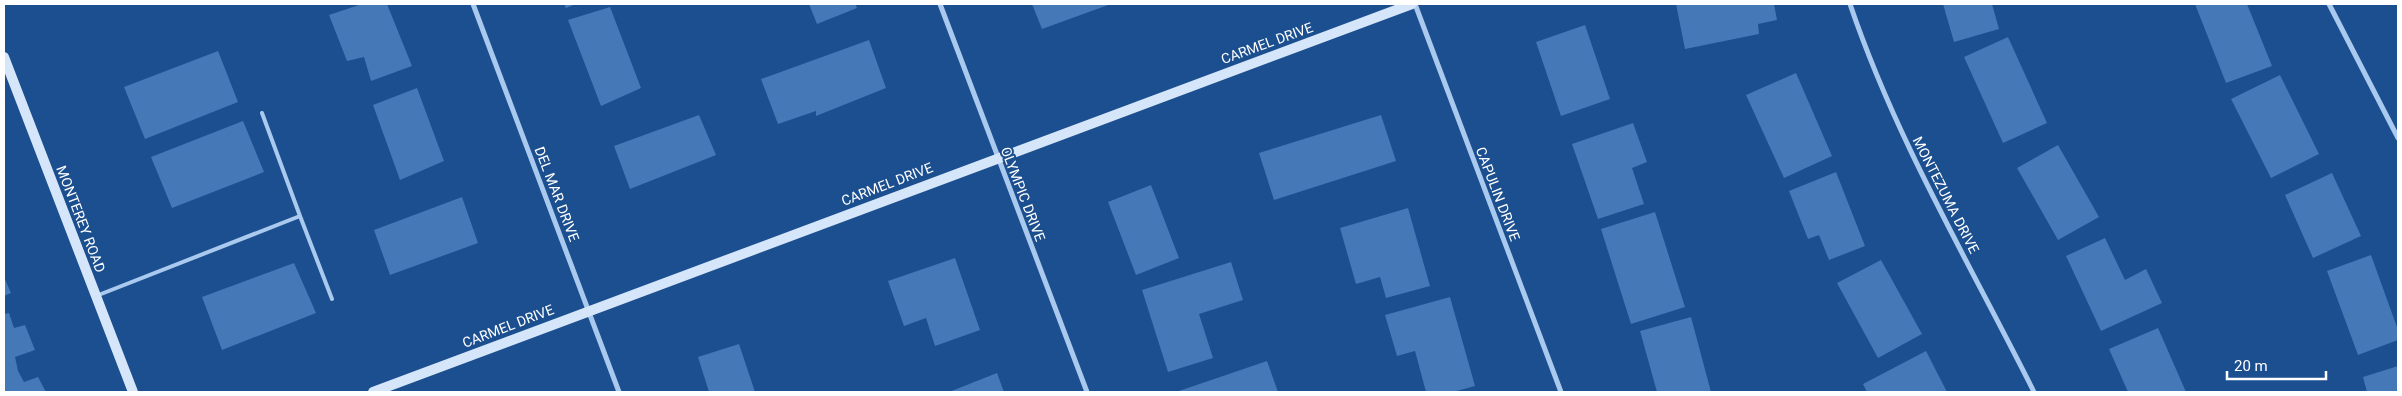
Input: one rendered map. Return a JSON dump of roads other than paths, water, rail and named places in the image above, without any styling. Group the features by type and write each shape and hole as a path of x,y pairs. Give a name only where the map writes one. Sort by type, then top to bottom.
{"street":[{"name":"DEL MAR DRIVE","path":"474,4 619,392"},
{"name":"OLYMPIC DRIVE","path":"940,4 1087,392"},
{"name":"CARMEL DRIVE","path":"374,392 997,157 1413,4"},
{"name":"CAPULIN DRIVE","path":"1413,4 1560,392"},
{"name":"MONTEZUMA DRIVE","path":"1850,4 1869,60 1908,148 2034,392"},
{"path":"2330,4 2398,138"},
{"name":"MONTEREY ROAD","path":"4,56 133,392"}],"lane":[{"path":"262,112 332,299"},
{"path":"96,296 300,216"}]}
